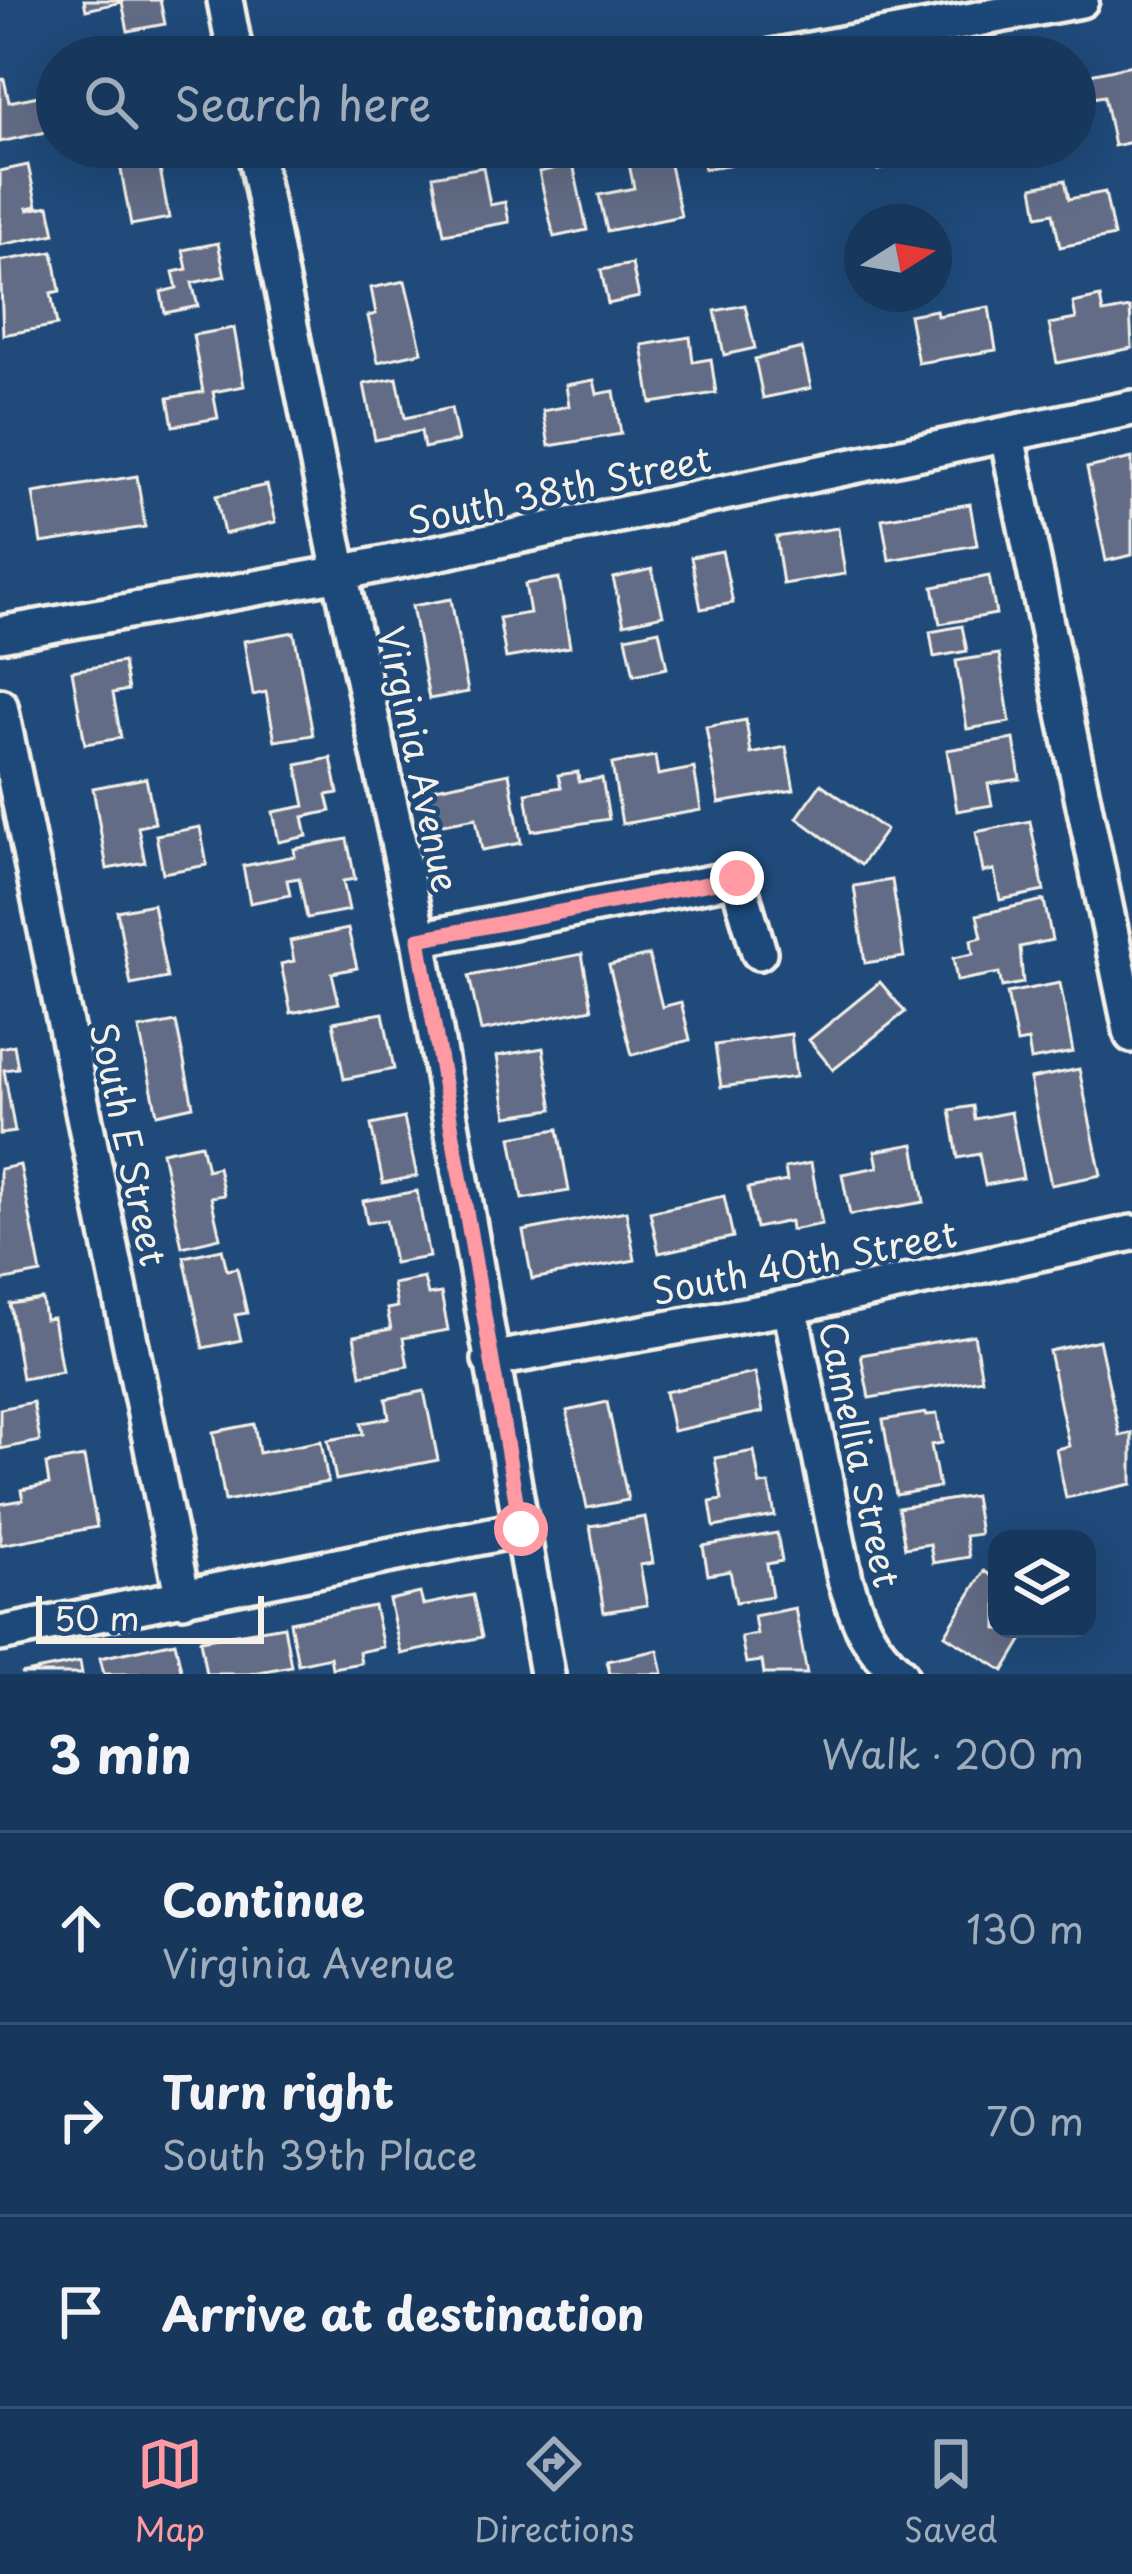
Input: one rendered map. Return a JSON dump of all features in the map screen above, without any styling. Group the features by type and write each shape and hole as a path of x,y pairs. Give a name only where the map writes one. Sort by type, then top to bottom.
{"street":[{"path":"224,0 232,36"},
{"path":"886,36 1081,0"},
{"name":"Virginia Avenue","path":"258,168 419,939 547,1674"},
{"name":"South 38th Street","path":"0,634 340,573 1132,408"},
{"path":"1007,436 1132,1035"},
{"name":"South E Street","path":"0,706 183,1599"},
{"path":"419,939 737,878 759,952"},
{"name":"South 40th Street","path":"490,1360 790,1306 1132,1233"},
{"name":"Camellia Street","path":"790,1306 844,1580 859,1623 879,1655 900,1674"},
{"path":"0,1634 521,1529"}],"building":[{"path":"84,0 160,0 165,24 128,31 122,2 86,10"},
{"path":"1132,65 1132,142 1114,146 1104,96 1096,97 1096,73"},
{"path":"4,79 9,102 36,96 36,134 0,142 0,80"},
{"path":"28,165 37,206 27,208 49,206 55,234 0,245 0,171"},
{"path":"121,168 160,168 169,218 131,225"},
{"path":"483,168 490,205 505,202 509,222 444,234 433,176"},
{"path":"574,168 587,230 554,237 539,172"},
{"path":"630,168 671,168 681,216 607,231 599,195 634,188"},
{"path":"1065,180 1069,199 1105,192 1114,236 1060,247 1053,213 1038,216 1033,187"},
{"path":"218,243 225,276 192,283 198,306 165,313 161,292 177,288 173,272 187,269 183,250"},
{"path":"53,252 60,291 51,293 57,325 3,335 0,261"},
{"path":"632,264 639,297 608,304 601,270"},
{"path":"405,281 422,352 378,362 368,316 376,314 371,288"},
{"path":"1100,297 1103,313 1130,308 1132,348 1057,363 1049,324 1076,319 1073,303"},
{"path":"745,305 755,348 724,355 715,311"},
{"path":"989,307 996,350 918,363 909,315 936,312 937,316"},
{"path":"234,328 244,386 213,392 218,418 173,426 168,398 203,392 193,335"},
{"path":"690,337 693,362 711,359 716,393 651,403 642,345"},
{"path":"802,348 811,388 763,398 755,359"},
{"path":"397,378 405,418 451,408 458,441 424,448 421,431 375,440 364,384"},
{"path":"594,380 597,394 614,391 621,434 549,446 543,411 569,406 566,385"},
{"path":"1132,458 1132,555 1106,561 1087,468"},
{"path":"137,476 145,527 41,543 33,493"},
{"path":"267,485 276,522 224,534 216,496"},
{"path":"970,504 977,545 889,560 882,519"},
{"path":"838,528 845,574 783,584 776,537"},
{"path":"722,551 733,603 701,609 691,557"},
{"path":"652,569 663,615 624,624 613,578"},
{"path":"989,576 996,614 940,624 933,587"},
{"path":"559,578 570,647 506,658 499,618 530,613 525,584"},
{"path":"451,599 468,692 429,699 412,606"},
{"path":"962,626 967,651 934,657 930,632"},
{"path":"659,630 667,668 634,675 626,637"},
{"path":"294,632 313,735 275,741 266,692 253,695 244,641"},
{"path":"999,654 1010,722 967,729 956,661"},
{"path":"123,662 128,690 113,693 121,738 85,744 72,671"},
{"path":"746,720 751,754 786,747 794,790 719,803 706,727"},
{"path":"1014,739 1020,779 988,784 992,805 957,811 947,750"},
{"path":"655,756 658,775 694,768 701,810 622,824 612,764"},
{"path":"331,758 338,793 327,795 331,811 303,817 307,836 279,842 273,812 305,806 297,765"},
{"path":"578,772 579,782 602,778 609,819 532,831 526,793 561,787 558,775"},
{"path":"509,773 521,843 482,850 476,818 437,825 431,789"},
{"path":"146,778 155,823 138,827 145,862 107,869 93,788"},
{"path":"821,784 886,830 861,865 797,818"},
{"path":"1030,821 1044,891 1000,900 994,870 983,872 976,832"},
{"path":"200,827 207,865 163,873 156,835"},
{"path":"347,839 355,879 343,881 349,910 307,918 299,878 287,880 290,895 250,903 243,866 295,856 294,849"},
{"path":"892,880 904,957 865,963 854,886"},
{"path":"1044,900 1052,940 1020,947 1023,983 1002,987 999,973 957,981 953,958 973,954 971,940 982,937 977,915"},
{"path":"153,904 167,978 131,985 117,911"},
{"path":"348,929 357,968 332,973 339,1003 291,1013 281,964 294,961 290,941"},
{"path":"582,954 592,1009 481,1031 469,976"},
{"path":"649,955 662,1007 681,1002 690,1040 632,1055 609,965"},
{"path":"880,982 905,1012 833,1070 809,1040"},
{"path":"1060,983 1073,1052 1031,1060 1028,1041 1017,1043 1007,993"},
{"path":"383,1013 394,1069 344,1079 333,1022"},
{"path":"176,1022 193,1106 157,1114 139,1029"},
{"path":"791,1034 796,1077 721,1087 715,1045"},
{"path":"14,1045 18,1068 4,1070 15,1132 0,1134 0,1048"},
{"path":"543,1048 553,1109 507,1116 497,1056"},
{"path":"1079,1069 1101,1175 1051,1185 1030,1079"},
{"path":"973,1106 975,1119 1011,1112 1023,1178 985,1185 979,1154 958,1158 950,1110"},
{"path":"404,1118 417,1176 383,1183 371,1125"},
{"path":"558,1129 569,1191 522,1199 511,1137"},
{"path":"201,1144 207,1170 218,1167 224,1195 211,1197 220,1238 182,1247 162,1152"},
{"path":"914,1144 924,1202 850,1215 842,1174 878,1167 875,1151"},
{"path":"811,1163 822,1224 791,1230 790,1221 756,1228 748,1188 787,1181 785,1168"},
{"path":"20,1165 41,1273 0,1281 0,1169"},
{"path":"417,1191 429,1257 394,1263 386,1220 367,1223 363,1201"},
{"path":"724,1196 733,1237 659,1253 650,1212"},
{"path":"626,1211 635,1260 532,1279 523,1231"},
{"path":"222,1249 227,1270 237,1268 247,1313 235,1315 241,1340 203,1348 184,1257"},
{"path":"424,1278 428,1295 441,1293 448,1330 403,1338 408,1366 361,1375 354,1336 391,1329 387,1309 397,1307 393,1284"},
{"path":"42,1299 45,1319 53,1318 62,1372 22,1379 10,1304"},
{"path":"974,1335 982,1379 869,1398 861,1355"},
{"path":"1099,1340 1120,1436 1132,1433 1132,1484 1066,1498 1056,1449 1069,1446 1049,1351"},
{"path":"755,1373 763,1412 673,1431 665,1392"},
{"path":"424,1391 438,1460 336,1480 328,1440 363,1434 361,1423 389,1418 386,1399"},
{"path":"33,1402 40,1441 0,1449 0,1409"},
{"path":"607,1402 628,1500 587,1508 567,1411"},
{"path":"937,1414 942,1443 931,1445 939,1487 896,1495 883,1420"},
{"path":"254,1424 259,1453 321,1441 328,1482 225,1501 213,1432"},
{"path":"754,1451 760,1485 769,1484 775,1516 714,1527 710,1502 722,1500 715,1458"},
{"path":"84,1457 97,1527 0,1545 0,1504 23,1500 21,1490 49,1484 46,1464"},
{"path":"974,1496 980,1534 965,1536 969,1557 933,1563 930,1544 905,1548 898,1508"},
{"path":"645,1517 653,1563 640,1565 647,1605 604,1612 590,1526"},
{"path":"777,1533 782,1561 767,1564 772,1596 736,1602 730,1571 708,1575 703,1546"},
{"path":"984,1571 988,1573 988,1638 1024,1638 1004,1671 945,1635"},
{"path":"420,1593 423,1605 473,1595 482,1637 401,1654 389,1600"},
{"path":"374,1606 383,1647 359,1652 361,1663 332,1668 330,1657 298,1664 290,1622"},
{"path":"795,1608 807,1674 764,1674 762,1661 746,1663 741,1637 757,1634 754,1616"},
{"path":"284,1626 291,1666 249,1674 206,1674 200,1640"},
{"path":"175,1642 182,1674 104,1674 100,1658"},
{"path":"658,1650 663,1674 610,1674 607,1661"},
{"path":"80,1662 82,1674 20,1674"}],"route":[{"path":"521,1529 419,939 737,878"}]}
